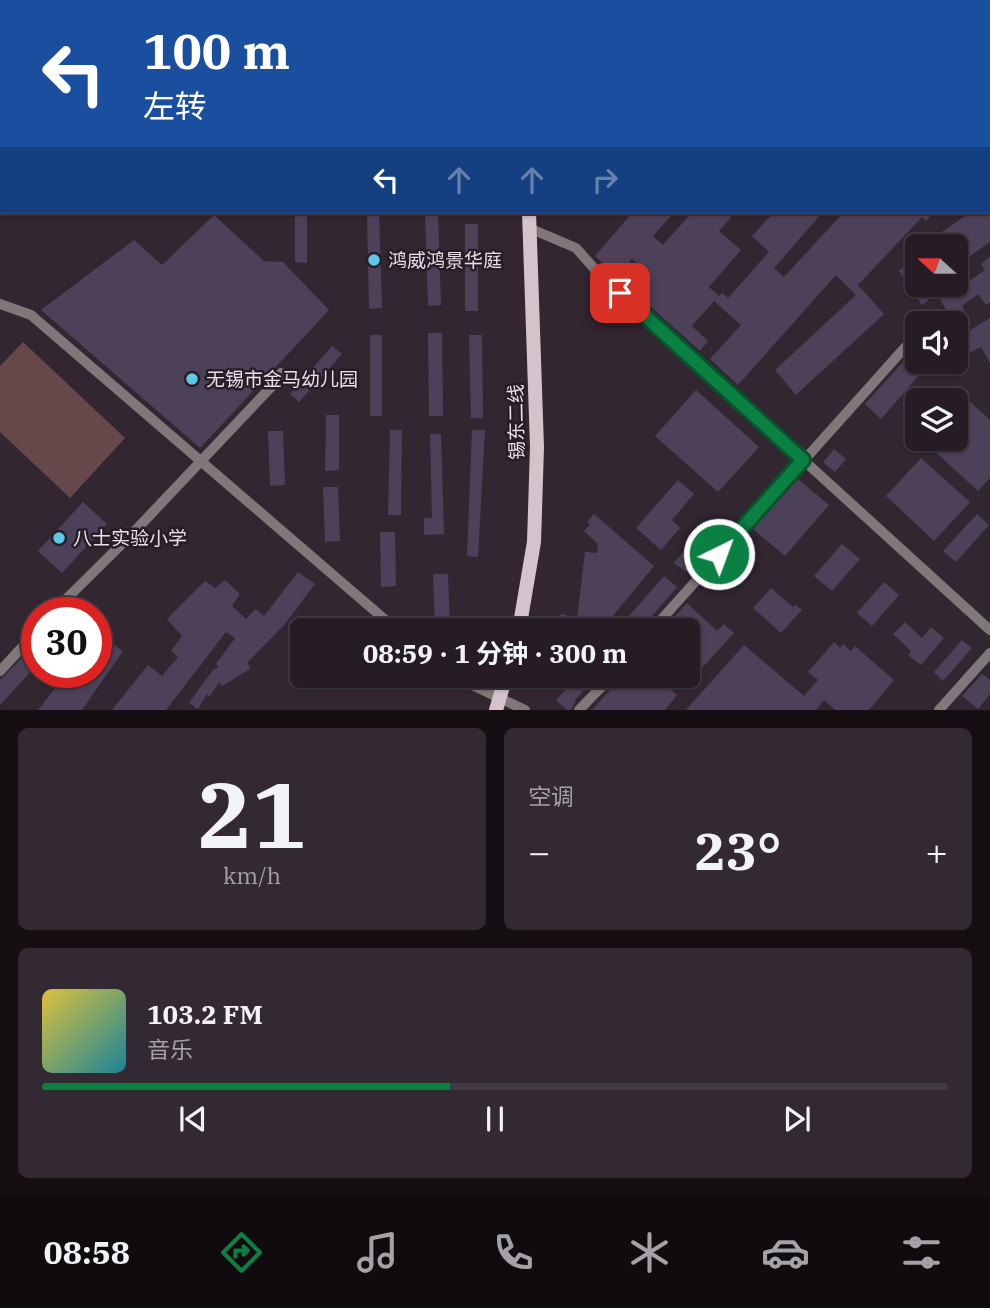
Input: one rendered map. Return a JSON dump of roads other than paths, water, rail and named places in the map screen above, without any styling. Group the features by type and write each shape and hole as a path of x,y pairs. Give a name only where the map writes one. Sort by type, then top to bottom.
{"main road":[{"name":"锡东二线","path":"521,618 534,542 537,447 528,214"}],"street":[{"path":"529,228 576,248 600,275 990,630"},
{"path":"0,303 31,315 383,618"},
{"path":"663,618 905,347"},
{"path":"68,597 132,534 272,386 281,373"},
{"path":"0,671 21,648"},
{"path":"939,709 990,653"},
{"path":"472,688 498,704 525,709"},
{"path":"579,709 600,688"}],"place":[{"name":"鸿威鸿景华庭","path":"374,260"},
{"name":"无锡市金马幼儿园","path":"192,379"},
{"name":"八士实验小学","path":"59,538"}]}
